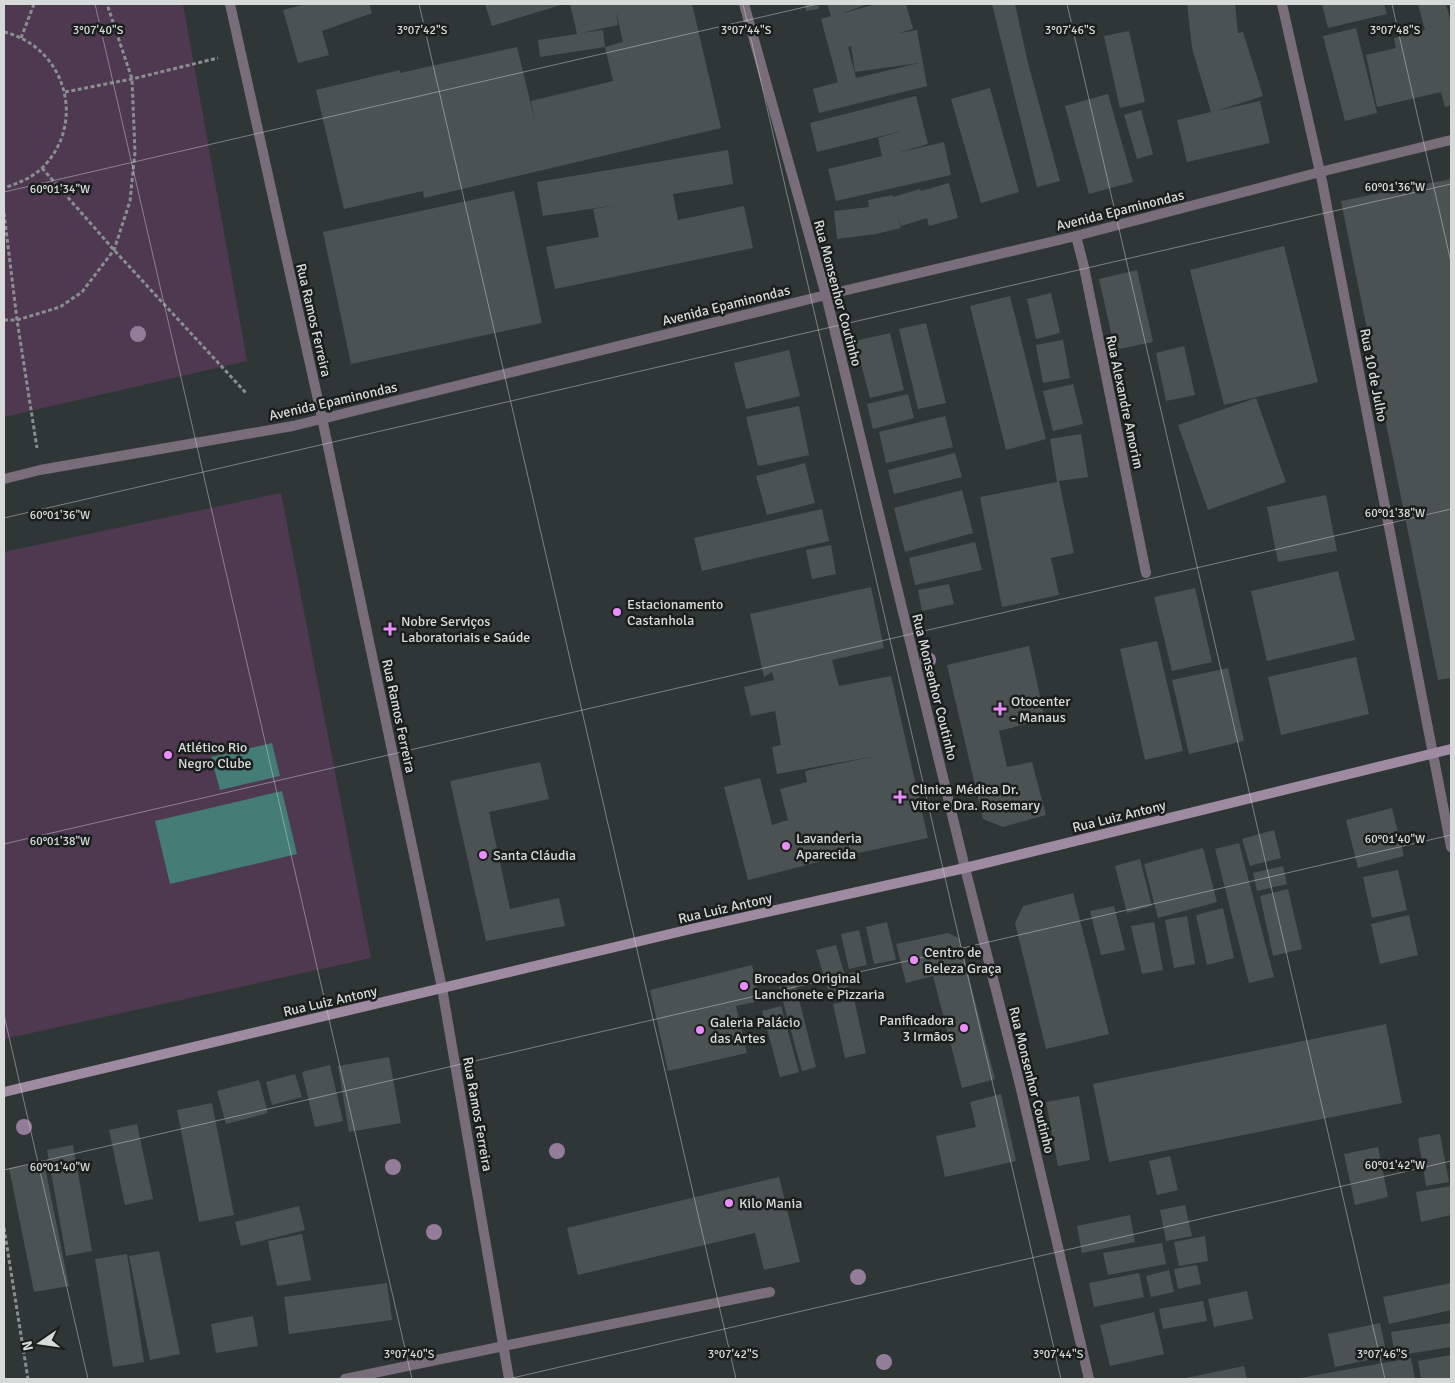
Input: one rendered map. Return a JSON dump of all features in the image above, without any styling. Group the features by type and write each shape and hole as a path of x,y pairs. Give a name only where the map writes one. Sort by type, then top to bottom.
{"main road":[{"name":"Rua Luiz Antony","path":"4,1092 691,929 965,868 1451,749"}],"street":[{"name":"Rua Ramos Ferreira","path":"230,4 322,418 442,988 509,1379"},
{"name":"Rua Monsenhor Coutinho","path":"744,4 826,295 1021,1091 1089,1379"},
{"name":"Rua 10 de Julho","path":"1282,4 1320,172 1433,754"},
{"name":"Avenida Epaminondas","path":"4,479 40,470 292,426 826,295 1076,236 1451,140"},
{"name":"Rua Alexandre Amorim","path":"1076,236 1084,267 1146,573"},
{"path":"1433,754 1451,847"},
{"path":"345,1379 770,1292"}],"path":[{"path":"21,38 34,4"},
{"path":"4,320 16,320 60,307 82,292 114,250 130,201 135,152 132,79 107,4"},
{"path":"4,32 21,38 42,52 56,70 65,92 66,119 59,144 42,168 25,181 4,188"},
{"path":"65,92 132,79 241,52"},
{"path":"42,168 114,250 247,394"},
{"path":"4,213 16,320 40,470"},
{"path":"4,1228 28,1379"}],"shaded area":[{"path":"4,4 183,4 247,361 4,417"},
{"name":"Atlético Rio Negro Clube","path":"281,493 371,958 4,1039 4,552"}],"water":[{"path":"272,743 280,776 220,790 211,757"},
{"path":"282,791 297,854 170,884 155,821"}],"building":[{"path":"306,4 369,4 372,13 322,31 329,55 298,63 283,10"},
{"path":"485,4 564,4 492,26"},
{"path":"570,4 692,4 721,128 424,198 423,191 344,209 316,90 400,70 400,73 517,47 535,121 531,101 613,81 605,47 540,57 538,40 577,34","holes":["616,12 623,42 605,47 603,30 581,33 618,25"]},
{"path":"805,4 818,4 819,9 806,11"},
{"path":"827,4 868,4 840,14 876,4 906,4 913,29 899,33 917,30 927,86 819,113 813,89 838,82 821,19 831,16","holes":["851,46 855,72 919,63 856,78 848,47"]},
{"path":"992,4 1015,4 1028,63 1060,181 1037,187"},
{"path":"1187,4 1235,4 1238,33 1243,32 1263,96 1216,111 1260,101 1270,143 1187,162 1177,120 1211,112 1192,48"},
{"path":"1322,4 1384,4 1387,14 1328,28"},
{"path":"1418,4 1446,4 1451,23 1451,105 1445,107 1441,92 1377,107 1366,55 1396,48 1394,38 1425,30"},
{"path":"1356,28 1377,113 1345,121 1323,36"},
{"path":"1129,31 1145,102 1120,108 1104,36"},
{"path":"990,88 1019,192 981,203 951,99"},
{"path":"1108,94 1133,182 1089,194 1065,106"},
{"path":"916,96 928,144 897,153 944,142 951,175 836,201 828,169 882,156 878,138 902,131 817,152 810,123"},
{"path":"1141,110 1153,154 1137,159 1124,115"},
{"path":"728,150 733,184 673,194 678,220 744,206 753,248 555,289 546,247 599,237 593,209 617,205 543,216 537,182"},
{"path":"1451,179 1451,678 1438,680 1341,201"},
{"path":"949,183 958,218 929,226 927,218 901,226 897,211 901,228 876,234 837,239 834,211 869,207 868,200 893,195 893,197"},
{"path":"514,191 542,323 351,364 323,232"},
{"path":"1284,246 1318,382 1224,405 1190,270"},
{"path":"1137,270 1153,342 1115,350 1099,279"},
{"path":"1051,293 1060,333 1036,339 1027,299"},
{"path":"1010,296 1046,439 1006,450 970,306"},
{"path":"926,323 946,403 918,409 899,329"},
{"path":"890,333 904,390 870,398 855,341"},
{"path":"1063,340 1070,378 1043,383 1036,345"},
{"path":"1184,346 1195,395 1166,401 1156,353"},
{"path":"789,350 800,396 746,409 734,363"},
{"path":"1073,384 1083,424 1053,431 1043,391"},
{"path":"908,394 914,418 873,429 867,404"},
{"path":"1256,398 1286,482 1208,510 1178,425"},
{"path":"799,406 809,455 758,466 746,417"},
{"path":"945,416 953,447 886,463 879,432"},
{"path":"1081,434 1088,477 1059,481 1074,553 1051,558 1059,595 1002,607 980,497 1057,482 1050,439"},
{"path":"955,453 962,477 894,494 888,470"},
{"path":"805,463 815,503 767,515 756,476"},
{"path":"962,490 973,533 905,552 894,508"},
{"path":"1326,495 1337,551 1278,562 1267,507"},
{"path":"822,509 829,541 702,571 694,538"},
{"path":"975,542 982,570 915,585 909,558"},
{"path":"831,545 836,574 812,579 806,550"},
{"path":"1338,571 1355,640 1267,661 1251,591"},
{"path":"949,584 954,604 922,611 918,590"},
{"path":"871,587 884,648 832,660 839,686 891,676 928,838 826,860 748,880 724,787 760,778 772,825 788,820 780,789 807,782 805,771 875,756 777,774 772,747 781,745 775,711 751,716 744,687 774,680 772,672 764,677 750,614"},
{"path":"1195,588 1212,662 1172,671 1154,597"},
{"path":"1157,641 1183,751 1145,760 1120,649"},
{"path":"1029,646 1045,719 999,731 1007,767 1032,762 1046,815 1003,827 983,819 947,665"},
{"path":"1356,657 1369,714 1281,735 1268,677"},
{"path":"1228,668 1244,741 1189,754 1172,680"},
{"name":"Santa Cláudia","path":"540,762 549,799 489,812 510,909 559,898 565,926 486,941 450,781"},
{"path":"1392,808 1404,856 1358,868 1346,820"},
{"path":"1274,830 1281,858 1250,866 1242,839"},
{"path":"1239,843 1274,977 1249,983 1215,849"},
{"path":"1203,848 1217,902 1158,918 1144,864"},
{"path":"1140,859 1152,906 1127,913 1115,866"},
{"path":"1283,866 1287,884 1257,891 1253,873"},
{"path":"1398,870 1407,910 1372,918 1363,877"},
{"path":"1288,889 1302,949 1273,956 1260,896"},
{"path":"1073,893 1109,1034 1046,1049 1015,923 1023,906"},
{"path":"1114,906 1125,950 1101,955 1090,911"},
{"path":"1223,908 1234,958 1207,965 1196,915"},
{"path":"1409,915 1418,955 1380,964 1371,924"},
{"path":"1187,916 1195,964 1174,968 1165,920"},
{"path":"887,922 896,960 874,964 866,927"},
{"path":"1154,922 1163,970 1142,974 1131,926"},
{"path":"859,930 867,965 849,969 841,934"},
{"name":"Panificadora 3 Irmãos","path":"948,933 959,938 995,1079 962,1088 933,976 906,983 896,944"},
{"path":"836,945 849,990 830,996 816,950"},
{"name":"Galeria Palácio das Artes","path":"752,965 760,1001 736,1006 747,1053 668,1071 650,990"},
{"path":"795,983 816,1067 802,1071 779,987"},
{"path":"854,999 866,1053 845,1058 833,1004"},
{"path":"781,1006 799,1072 780,1077 762,1011"},
{"path":"1386,1024 1402,1103 1109,1162 1093,1084"},
{"path":"389,1057 401,1123 349,1132 338,1066"},
{"path":"330,1065 343,1121 315,1127 302,1072"},
{"path":"295,1074 302,1097 272,1105 266,1082"},
{"path":"259,1080 268,1113 226,1124 217,1091"},
{"path":"1001,1094 1016,1161 945,1177 936,1136 976,1127 970,1102"},
{"path":"1079,1096 1090,1160 1058,1166 1046,1102"},
{"path":"212,1103 234,1215 199,1222 177,1110"},
{"path":"137,1124 153,1199 125,1205 109,1130"},
{"path":"1440,1134 1449,1182 1426,1186 1418,1138"},
{"path":"73,1145 92,1251 66,1256 47,1150"},
{"path":"1378,1147 1388,1197 1355,1205 1344,1154"},
{"path":"1170,1156 1178,1190 1157,1195 1149,1161"},
{"path":"44,1162 69,1286 34,1292 9,1168"},
{"name":"Kilo Mania","path":"779,1177 800,1262 764,1270 755,1233 578,1275 567,1228"},
{"path":"1451,1186 1451,1215 1421,1222 1416,1192"},
{"path":"1185,1205 1192,1236 1166,1241 1160,1210"},
{"path":"299,1206 305,1230 241,1246 235,1222"},
{"path":"1130,1215 1135,1242 1082,1253 1077,1226"},
{"path":"302,1234 311,1280 277,1286 268,1241"},
{"path":"1205,1236 1208,1261 1179,1266 1174,1242"},
{"path":"1162,1243 1166,1264 1108,1275 1103,1253"},
{"path":"159,1251 180,1354 150,1360 129,1256"},
{"path":"127,1254 144,1362 113,1367 95,1259"},
{"path":"1197,1265 1201,1284 1178,1289 1174,1269"},
{"path":"1169,1270 1174,1292 1151,1297 1146,1276"},
{"path":"1139,1273 1144,1297 1094,1307 1089,1283"},
{"path":"387,1283 392,1320 289,1334 284,1297"},
{"path":"1451,1283 1451,1310 1389,1324 1383,1297"},
{"path":"1247,1291 1253,1319 1214,1327 1208,1299"},
{"path":"1203,1301 1207,1321 1163,1329 1159,1309"},
{"path":"1154,1312 1164,1354 1110,1366 1100,1325"},
{"path":"253,1316 258,1346 216,1353 211,1324"},
{"path":"1380,1323 1387,1356 1335,1367 1328,1334"},
{"path":"1451,1323 1451,1347 1395,1356 1391,1332"},
{"path":"1451,1355 1451,1379 1421,1379 1418,1361"},
{"path":"1411,1358 1415,1379 1300,1379 1300,1378"},
{"path":"1244,1366 1247,1379 1186,1379 1186,1378"}],"place":[{"name":"Estacionamento Castanhola","path":"617,612"},
{"name":"Nobre Serviços Laboratoriais e Saúde","path":"390,629"},
{"name":"Otocenter - Manaus","path":"1000,709"},
{"name":"Atlético Rio Negro Clube","path":"168,755"},
{"name":"Clinica Médica Dr. Vitor e Dra. Rosemary","path":"900,797"},
{"name":"Lavanderia Aparecida","path":"786,846"},
{"name":"Santa Cláudia","path":"483,855"},
{"name":"Centro de Beleza Graça","path":"914,960"},
{"name":"Brocados Original Lanchonete e Pizzaria","path":"744,986"},
{"name":"Panificadora 3 Irmãos","path":"964,1028"},
{"name":"Galeria Palácio das Artes","path":"700,1030"},
{"name":"Kilo Mania","path":"729,1203"}]}
